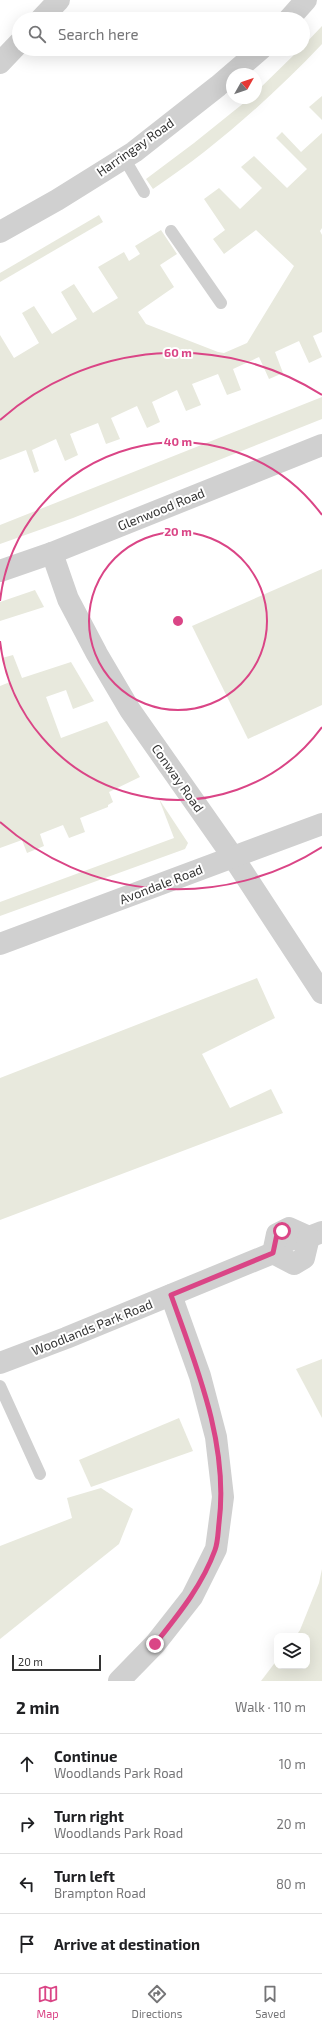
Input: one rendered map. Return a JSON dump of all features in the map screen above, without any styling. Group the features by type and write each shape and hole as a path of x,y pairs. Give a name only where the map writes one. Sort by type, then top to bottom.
{"street":[{"path":"48,12 59,0"},
{"path":"295,12 306,0"},
{"path":"0,63 12,50"},
{"name":"Harringay Road","path":"0,232 57,200 124,158 212,91 253,56"},
{"name":"Glenwood Road","path":"0,571 52,553 322,445"},
{"name":"Conway Road","path":"52,553 68,599 97,654 130,710 233,857 322,993"},
{"name":"Avondale Road","path":"0,944 322,824"},
{"name":"Woodlands Park Road","path":"0,1363 273,1253 294,1264 304,1258 315,1234"},
{"path":"119,1681 155,1644 192,1597 216,1549 223,1497 216,1437 200,1376 171,1295"}],"lane":[{"path":"124,158 144,192"},
{"path":"171,231 221,303"},
{"path":"0,1386 40,1474"}],"shaded area":[{"path":"322,26 322,44 303,64 262,103 262,86 293,56 310,56 310,39"},
{"path":"322,96 322,120 309,107"},
{"path":"243,104 261,104 219,140 153,189 146,179"},
{"path":"282,132 301,152 322,133 322,228 320,231 322,235 322,332 313,336 322,357 309,363 299,341 275,352 283,373 269,379 259,357 233,369 241,390 227,395 218,374 192,384 201,405 186,411 177,390 152,402 160,422 147,428 137,406 111,418 120,439 106,444 98,423 70,434 78,455 65,461 56,439 32,450 39,471 34,473 26,450 0,460 0,335 14,358 39,343 22,313 34,306 52,334 77,319 61,292 74,284 93,313 118,298 98,267 124,252 129,261 140,254 135,246 161,230 177,254 160,265 174,287 138,312 146,324 218,352 224,353 247,343 294,266 256,230 224,254 213,239 225,230 204,199 219,188 240,209 262,188 241,167 254,156 287,188 307,169 276,138"},
{"path":"99,215 103,222 0,282 0,273"},
{"path":"322,397 322,419 73,518 0,544 0,525"},
{"path":"322,569 322,705 248,739 192,626"},
{"path":"35,590 44,607 0,621 0,602"},
{"path":"13,655 22,678 71,662 94,701 73,709 66,690 46,697 61,738 107,721 140,777 109,792 113,802 108,805 108,807 80,818 85,832 69,838 63,825 40,834 44,846 27,853 22,840 0,848 0,686 10,682 2,658"},
{"path":"159,799 188,843 185,849 0,916 0,902 174,838"},
{"path":"257,978 275,1018 202,1054 230,1108 271,1089 283,1113 0,1220 0,1078"},
{"path":"322,1359 322,1418 296,1369"},
{"path":"179,1418 193,1451 91,1487 79,1460"},
{"path":"101,1488 133,1509 119,1544 0,1639 0,1546 72,1518 67,1498"},
{"path":"322,1569 322,1681 261,1681 274,1664 274,1669 310,1669 310,1633 298,1633 319,1583"}],"route":[{"path":"155,1644 192,1597 216,1549 223,1497 216,1437 200,1376 171,1295 273,1253 277,1234 282,1231"}]}
